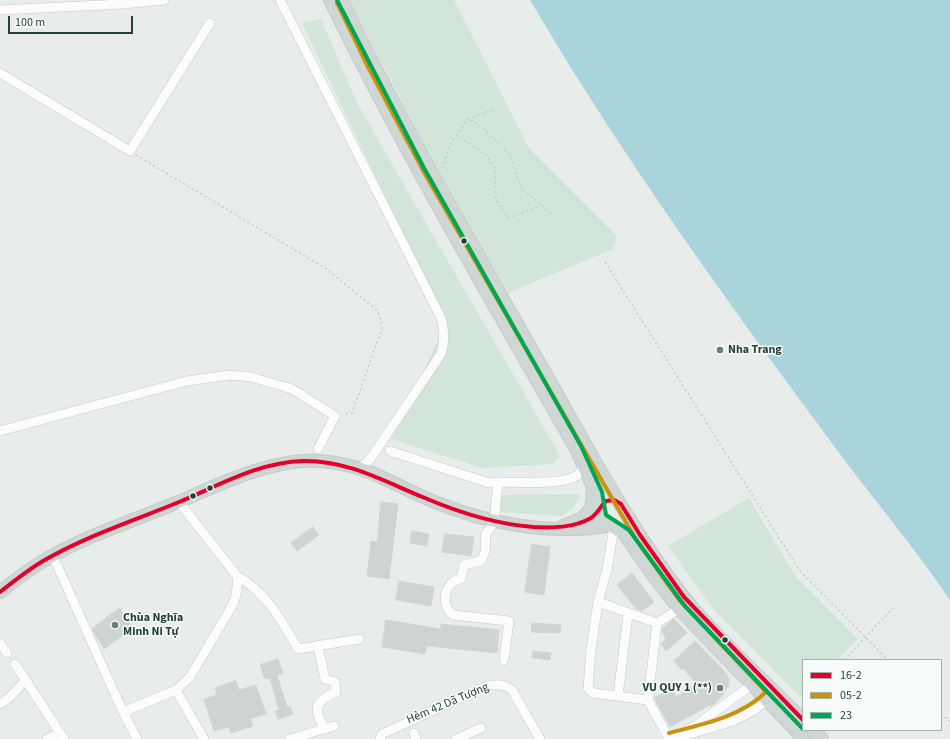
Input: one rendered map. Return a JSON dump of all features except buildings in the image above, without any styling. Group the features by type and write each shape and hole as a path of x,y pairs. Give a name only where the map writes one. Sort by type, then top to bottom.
{"main road":[{"path":"330,0 363,68 419,175 572,443 599,501 599,511 604,522 631,542 657,581 679,609 804,739"},
{"path":"342,0 373,64 430,171 640,536 684,597 802,719"},
{"path":"0,592 32,568 99,534 236,477 266,467 294,461 326,462 359,469 452,509 494,522 519,526 612,529 622,520 622,506"},
{"path":"553,527 578,521 589,512 593,498 591,482"},
{"path":"553,527 586,521 594,517 606,501 614,500 622,506"},
{"path":"814,731 822,739"}],"street":[{"path":"0,10 122,4 164,0"},
{"path":"280,0 441,318 444,327 444,345 441,354 371,458 359,469"},
{"path":"0,73 130,151 210,23"},
{"path":"0,431 186,382 230,375 251,377 292,389 335,416 318,449"},
{"path":"390,451 489,483 564,481 575,477 583,465"},
{"path":"498,482 494,522 486,534 485,552 481,561 464,565 460,580 454,580 448,586 445,597 445,607 447,611 453,615 509,621 504,660"},
{"path":"179,502 237,576 254,587 282,620 298,649 318,647 359,639"},
{"path":"612,529 607,570 598,602 591,649 588,688 593,694 648,700"},
{"path":"53,556 137,739"},
{"path":"124,712 176,690 190,677 232,606 236,597 237,576"},
{"path":"598,602 628,614 657,623 679,609"},
{"path":"618,696 628,614"},
{"path":"657,623 648,700 670,739"},
{"path":"0,643 7,653"},
{"path":"318,647 325,679 335,682 336,687 336,692 328,696 317,709 316,713 324,729"},
{"path":"15,664 62,736 46,739"},
{"path":"670,739 698,724 752,686 761,677"},
{"path":"0,704 9,698 26,681"},
{"name":"Hẻm 42 Dã Tượng","path":"380,739 382,734 484,687 504,685 512,690 539,739"},
{"path":"176,690 204,739"},
{"path":"670,739 740,718 766,701 775,692"},
{"path":"290,739 334,726"},
{"path":"456,739 481,728"}],"path":[{"path":"442,168 450,145 456,134 468,119 493,109"},
{"path":"468,119 478,124 509,154 521,188 553,215"},
{"path":"456,134 485,154 494,168 496,201 508,218 542,206"},
{"path":"130,151 325,268 378,311 382,328 352,413 335,416"},
{"path":"605,262 800,571 887,659"},
{"path":"845,659 895,606"},
{"path":"942,715 950,721"}],"green space":[{"path":"350,0 454,0 529,148 617,236 613,249 508,293 442,181"},
{"path":"321,19 357,103 560,456 554,464 482,468 391,439 446,324 302,23"},
{"path":"580,494 574,508 562,516 499,512 502,495"},
{"path":"749,498 796,577 858,639 838,659 802,659 802,695 800,697 713,609 668,546"}],"water":[{"path":"530,0 950,0 950,600 923,562 851,469 717,285 639,173 565,58"}],"transit line":[{"name":"23","path":"337,0 424,168 581,446 602,492 606,515 629,530 684,605 802,728"},
{"name":"05-2","path":"337,3 368,67 425,174 635,538 680,601 766,692 756,701 733,714 708,723 669,733"},
{"name":"16-2","path":"0,592 37,564 76,544 239,476 255,470 287,462 320,462 351,468 465,513 519,526 570,526 591,518 606,501 614,500 621,504 640,535 684,597 802,719"}],"place":[{"name":"Nha Trang","path":"720,350"},
{"name":"Chùa Nghĩa Minh Ni Tự","path":"115,625"},
{"name":"VU QUY 1 (**)","path":"720,688"}]}
